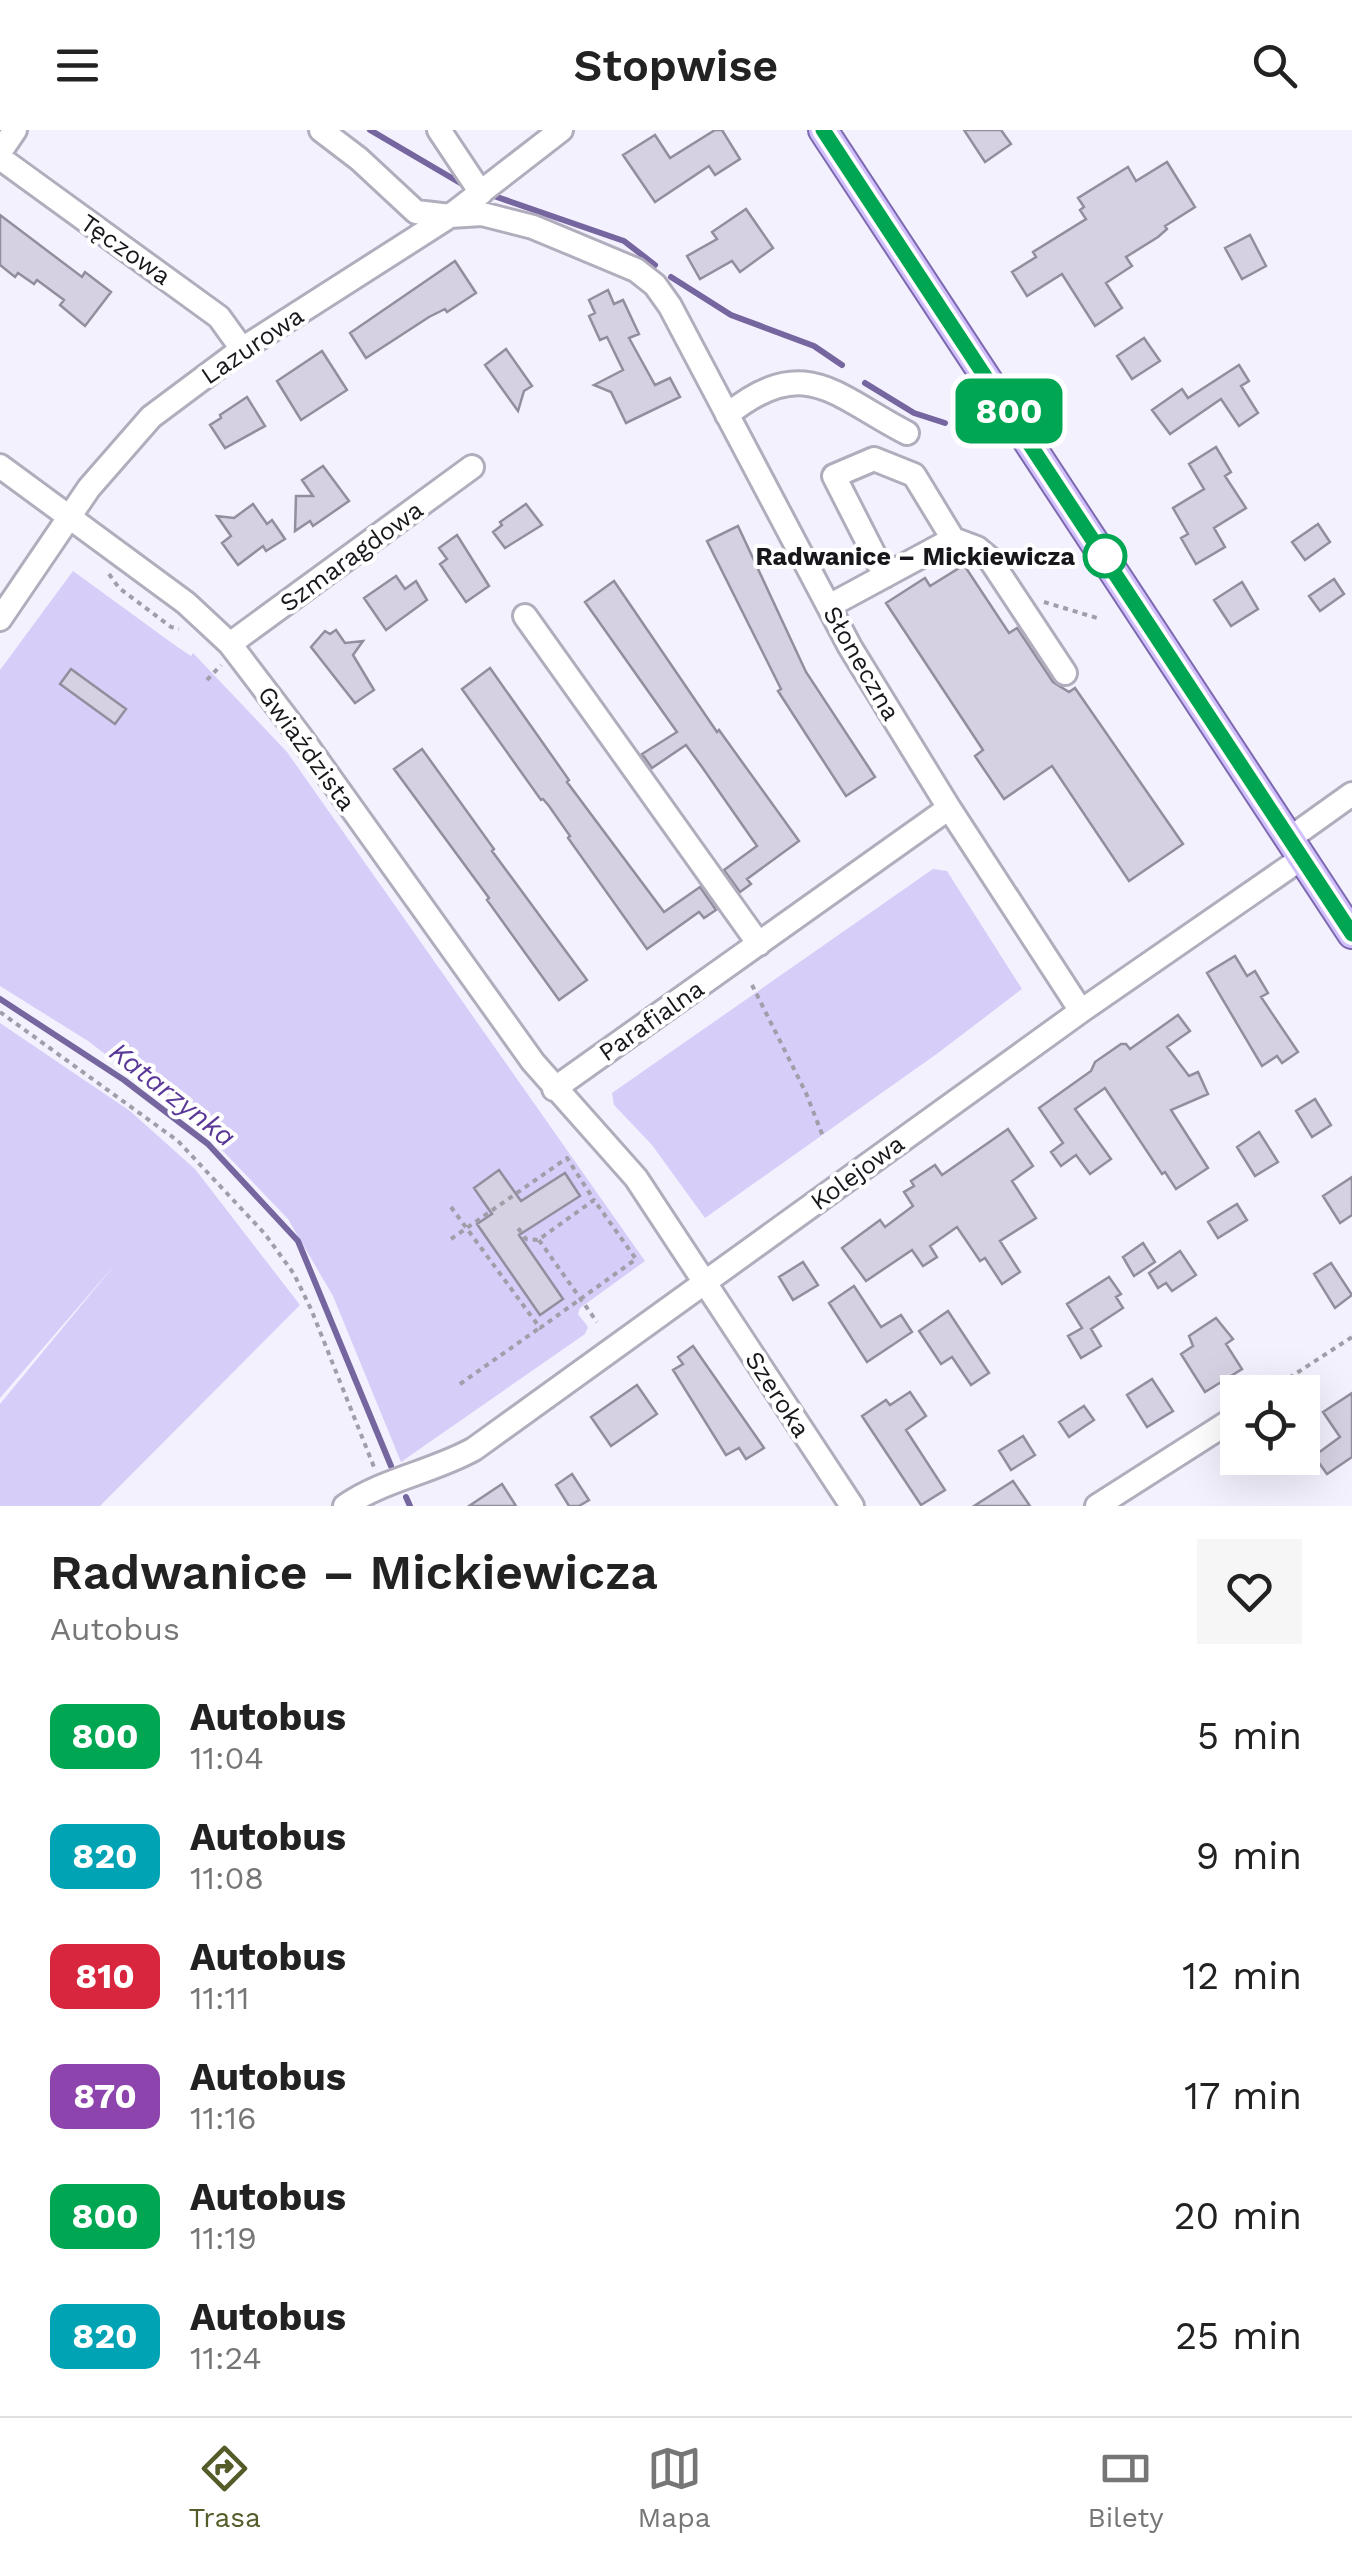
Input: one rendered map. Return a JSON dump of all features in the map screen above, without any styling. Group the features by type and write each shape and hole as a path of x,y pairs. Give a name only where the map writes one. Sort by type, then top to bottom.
{"main road":[{"path":"823,130 1352,934"}],"street":[{"name":"Tęczowa","path":"15,130 0,155 219,317 242,349"},
{"name":"Słoneczna","path":"321,130 416,212 482,214 533,227 636,270 655,285 670,306 829,606 949,808 1082,1011"},
{"path":"439,130 480,193"},
{"name":"Lazurowa","path":"0,619 89,488 150,418 242,349 450,216 561,130"},
{"path":"727,414 766,388 805,383 826,386 907,433"},
{"path":"885,576 834,476 874,459 914,475 953,539 990,558 1065,673"},
{"name":"Gwiaździsta","path":"0,466 186,603 554,1089"},
{"name":"Szmaragdowa","path":"223,655 472,468"},
{"path":"829,606 953,539"},
{"path":"524,616 759,944"},
{"name":"Kolejowa","path":"345,1506 362,1494 451,1462 474,1449 1082,1011 1296,848 1352,794"},
{"name":"Parafialna","path":"554,1089 949,808"},
{"path":"554,1089 636,1178 706,1281"},
{"name":"Szeroka","path":"706,1281 852,1506"},
{"path":"1097,1506 1220,1427"}],"path":[{"path":"106,568 118,588 170,627 184,630"},
{"path":"1010,586 1097,618"},
{"path":"223,655 230,669"},
{"path":"207,680 223,655"},
{"path":"752,986 806,1094 824,1140"},
{"path":"0,1012 178,1141 265,1234 294,1274 311,1309 368,1451"},
{"path":"452,1239 567,1158 636,1260 460,1384"},
{"path":"518,1228 526,1239 538,1240 594,1200"},
{"path":"451,1206 540,1328"},
{"path":"538,1240 597,1322"},
{"path":"1297,1375 1352,1337"}],"shaded area":[{"path":"73,571 176,646 191,656 193,653 287,752 645,1261 580,1308 578,1314 588,1327 585,1334 401,1462 333,1296 288,1219 200,1127 88,1041 0,986 0,670"},
{"path":"933,869 947,871 1022,989 705,1218 652,1145 614,1105 612,1093"},
{"path":"0,1023 130,1111 195,1169 300,1305 100,1506 0,1506 0,1404 117,1262 0,1398"}],"building":[{"path":"715,130 722,130 740,159 715,175 709,166 655,202 623,155 655,135 670,158"},
{"path":"964,130 1001,130 1011,144 985,162"},
{"path":"1167,162 1195,207 1126,257 1132,266 1106,283 1122,308 1095,326 1062,274 1027,296 1012,272 1036,257 1033,252 1086,219 1078,198 1128,167 1136,181"},
{"path":"746,209 773,248 740,272 732,261 700,279 687,256 717,239 712,232"},
{"path":"0,215 82,277 85,272 111,292 85,326 60,305 64,300 37,280 34,284 18,273 15,277 0,265"},
{"path":"1250,235 1266,266 1242,279 1225,248"},
{"path":"455,261 476,293 447,312 445,309 429,317 366,358 350,333"},
{"path":"608,290 614,304 623,300 639,334 629,338 655,385 670,378 680,397 626,423 611,392 594,385 623,370 607,337 600,340 589,316 595,313 589,300"},
{"path":"1144,338 1160,361 1132,379 1117,356"},
{"path":"506,349 532,386 524,391 518,411 485,365"},
{"path":"322,351 347,390 301,420 277,381"},
{"path":"1239,365 1249,381 1241,386 1258,413 1239,426 1221,399 1170,434 1152,410 1182,389 1188,398"},
{"path":"247,397 265,426 225,448 210,425"},
{"path":"1216,447 1231,472 1225,476 1246,508 1214,528 1225,547 1196,564 1181,538 1188,534 1173,508 1204,489 1189,464"},
{"path":"323,466 349,501 313,526 310,521 295,531 296,496 313,496 302,480"},
{"path":"253,504 267,524 272,520 285,539 266,551 263,546 238,565 222,543 231,536 217,516 234,518"},
{"path":"526,504 542,525 505,548 493,532 502,525 500,522"},
{"path":"1318,524 1330,542 1305,560 1292,542"},
{"path":"738,526 806,672 875,777 846,796 778,691 781,689 707,541"},
{"path":"457,535 489,586 466,602 440,564 447,559 439,548"},
{"path":"964,565 1009,633 1017,628 1053,682 1069,692 1075,688 1183,844 1129,881 1052,766 1004,799 975,756 983,750 886,603 925,578 930,586"},
{"path":"396,576 405,589 416,581 427,600 386,630 364,598"},
{"path":"1334,579 1344,594 1320,611 1309,596"},
{"path":"614,581 717,732 799,841 747,879 751,884 740,892 724,870 757,846 702,767 686,745 652,768 642,754 677,732 585,602"},
{"path":"1242,582 1258,609 1231,626 1214,600"},
{"path":"336,630 345,643 363,641 353,655 374,690 355,703 311,647 325,631 330,634"},
{"path":"490,668 567,782 664,912 700,887 716,910 704,918 699,912 647,949 549,806 462,689"},
{"path":"71,669 126,709 115,724 60,684"},
{"path":"422,749 587,980 559,1000 394,769"},
{"path":"1235,956 1247,976 1255,971 1268,993 1261,997 1298,1052 1282,1063 1277,1056 1262,1066 1207,973"},
{"path":"1178,1015 1190,1031 1167,1047 1189,1076 1198,1072 1208,1094 1171,1110 1208,1168 1176,1189 1105,1088 1075,1109 1111,1159 1090,1174 1076,1155 1061,1166 1051,1152 1063,1143 1039,1108 1121,1044 1130,1049"},
{"path":"1315,1099 1331,1125 1312,1137 1296,1111"},
{"path":"1008,1129 1033,1166 1012,1181 1036,1218 1000,1241 1020,1272 1002,1284 985,1258 980,1261 957,1227 930,1246 937,1257 923,1266 912,1250 866,1281 842,1248 880,1220 885,1227 913,1206 904,1192 914,1186 911,1181 935,1165 942,1175"},
{"path":"1259,1132 1278,1162 1255,1176 1237,1147"},
{"path":"499,1170 521,1201 565,1173 580,1196 519,1235 563,1299 540,1315 477,1224 492,1214 474,1188"},
{"path":"1352,1177 1352,1215 1340,1223 1323,1196"},
{"path":"1237,1204 1247,1220 1218,1238 1208,1222"},
{"path":"1143,1243 1155,1262 1134,1276 1123,1257"},
{"path":"1180,1251 1196,1275 1172,1291 1166,1283 1158,1288 1149,1273"},
{"path":"803,1262 818,1285 793,1300 779,1277"},
{"path":"1331,1263 1352,1295 1335,1308 1314,1274"},
{"path":"1109,1277 1121,1294 1116,1297 1123,1308 1091,1329 1101,1346 1081,1358 1068,1336 1082,1328 1067,1304"},
{"path":"854,1286 881,1327 901,1315 912,1332 867,1362 829,1303"},
{"path":"948,1311 989,1373 971,1385 952,1357 941,1364 919,1331"},
{"path":"1216,1318 1233,1339 1226,1344 1242,1369 1232,1375 1220,1375 1220,1383 1205,1392 1181,1354 1193,1346 1189,1336"},
{"path":"693,1346 764,1448 746,1459 739,1448 726,1455 673,1370 683,1364 678,1357"},
{"path":"1152,1379 1173,1411 1147,1427 1127,1395"},
{"path":"637,1385 657,1414 611,1446 591,1417"},
{"path":"910,1392 926,1416 906,1430 945,1490 921,1505 862,1416 886,1400 890,1405"},
{"path":"1352,1393 1352,1457 1327,1474 1320,1464 1320,1452 1340,1437 1323,1412"},
{"path":"1084,1406 1094,1420 1069,1437 1059,1422"},
{"path":"1023,1436 1035,1455 1011,1470 999,1451"},
{"path":"572,1474 589,1500 579,1506 569,1506 556,1485"},
{"path":"1013,1481 1030,1506 974,1506"},
{"path":"502,1484 516,1506 469,1506"}],"waterway":[{"path":"370,130 462,184"},
{"path":"494,196 624,241 655,265"},
{"path":"671,277 731,315 814,346 842,365"},
{"path":"865,383 914,413 945,423"},
{"name":"Katarzynka","path":"0,999 124,1080 208,1144 298,1241 391,1466"},
{"name":"Katarzynka","path":"406,1497 410,1506"}],"bus line":[{"name":"800","path":"823,130 1352,934"}],"place":[{"name":"Radwanice – Mickiewicza","path":"1105,556"}]}
